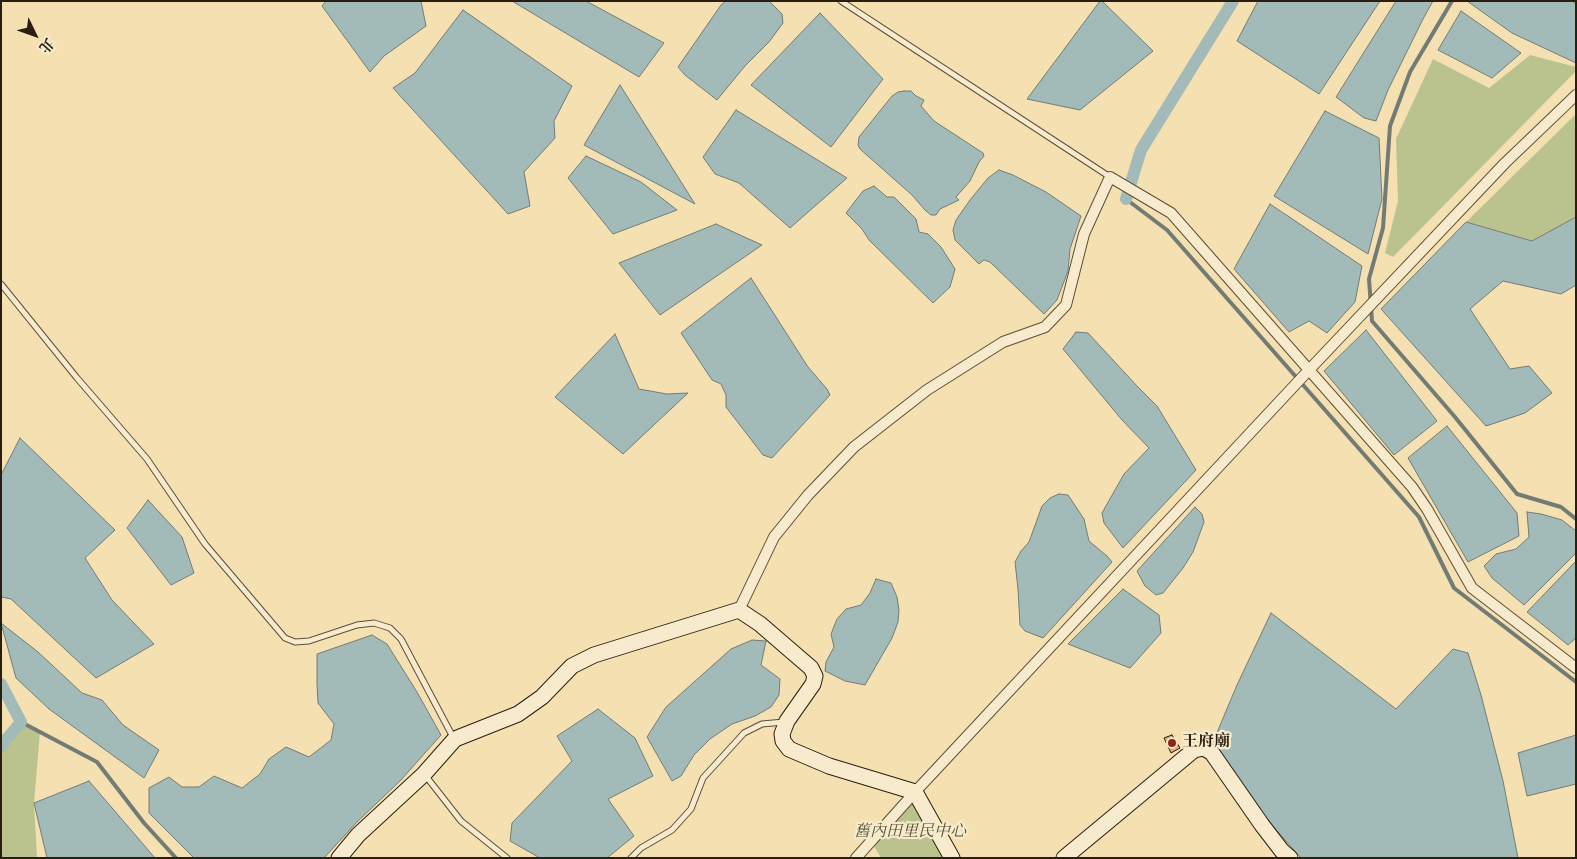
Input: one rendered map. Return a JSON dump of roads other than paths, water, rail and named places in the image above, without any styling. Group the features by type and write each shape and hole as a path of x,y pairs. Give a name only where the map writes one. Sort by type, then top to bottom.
{"street":[{"path":"856,858 915,792 1308,371 1505,163 1576,95"},
{"path":"339,858 358,835 424,774 455,739 518,714 542,697 572,666 594,655 739,610 774,537 808,495 854,446 927,390 1003,342 1045,327 1066,305 1084,234 1110,177 1171,213 1412,487 1427,509 1472,588 1576,668"},
{"path":"739,610 760,624 811,668 815,676 813,684 787,721 782,734 783,741 789,749 829,766 915,792 952,858"},
{"path":"1064,858 1194,750 1204,748 1212,753 1282,852 1290,858"}],"lane":[{"path":"841,1 1110,177"},
{"path":"1,284 147,459 205,544 285,638 295,642 309,641 357,625 374,623 390,628 401,639 455,739"},
{"path":"631,858 641,848 672,830 691,809 703,778 744,733 762,724 787,721"},
{"path":"424,774 461,821 507,858"}],"water":[{"path":"326,1 421,1 426,26 384,56 370,72 322,6"},
{"path":"512,1 586,1 664,43 639,77"},
{"path":"726,1 769,1 782,14 783,23 769,42 745,66 717,100 685,75 678,67 721,5"},
{"path":"1100,1 1153,51 1080,110 1027,99"},
{"path":"1258,1 1380,1 1319,94 1237,41"},
{"path":"1396,1 1433,1 1388,90 1376,121 1364,118 1336,97"},
{"path":"1467,1 1573,1 1576,5 1576,63 1512,33"},
{"path":"463,10 572,86 554,121 555,138 524,172 530,206 508,214 393,88 415,73"},
{"path":"1461,11 1521,53 1492,78 1438,50"},
{"path":"820,13 883,79 831,147 751,85"},
{"path":"620,85 695,204 584,145"},
{"path":"904,91 911,91 924,100 921,106 934,121 983,153 984,156 970,181 956,197 959,200 940,209 936,215 931,215 925,210 912,195 860,149 858,145 859,137 892,96"},
{"path":"736,110 847,178 790,228 739,183 715,174 703,157"},
{"path":"1325,111 1379,138 1382,199 1368,254 1274,196"},
{"path":"586,156 641,182 677,210 613,234 568,178"},
{"path":"999,170 1046,192 1081,216 1070,249 1068,271 1057,300 1044,314 990,262 984,260 979,264 955,240 953,230 956,220 988,178"},
{"path":"874,186 887,197 894,197 916,219 919,232 928,234 941,247 955,269 950,287 933,303 869,240 862,229 846,213 863,191"},
{"path":"1270,204 1362,266 1355,302 1327,333 1309,321 1289,332 1234,269"},
{"path":"1576,217 1576,285 1561,294 1503,281 1470,309 1510,369 1529,366 1552,393 1525,413 1486,426 1381,309 1466,222 1532,241"},
{"path":"716,224 762,245 660,315 619,263"},
{"path":"751,278 808,367 830,395 772,458 763,455 726,407 726,395 721,384 712,380 681,333"},
{"path":"1366,330 1437,421 1394,455 1324,371"},
{"path":"1076,332 1088,333 1157,406 1196,470 1123,548 1104,523 1102,513 1124,474 1149,448 1122,420 1063,349"},
{"path":"615,334 639,389 667,394 688,393 623,454 555,397"},
{"path":"1447,426 1517,513 1519,536 1468,562 1408,458"},
{"path":"20,438 115,530 85,558 112,600 154,644 96,678 11,599 1,597 1,475"},
{"path":"1059,494 1068,495 1084,519 1089,541 1112,562 1043,638 1025,631 1020,625 1015,562 1029,542 1042,506 1050,498"},
{"path":"148,500 182,537 194,573 171,585 127,528"},
{"path":"1195,507 1202,514 1204,522 1193,552 1163,593 1156,595 1145,586 1137,571"},
{"path":"1527,512 1562,520 1576,531 1576,553 1524,605 1492,578 1484,566 1496,554 1516,549 1529,537"},
{"path":"1576,561 1576,638 1568,645 1527,612"},
{"path":"876,579 891,583 897,597 898,622 892,638 865,685 845,681 825,671 826,662 834,647 831,634 837,619 846,609 861,605 870,593"},
{"path":"1123,589 1159,615 1161,633 1130,668 1068,644"},
{"path":"1271,613 1396,709 1453,649 1468,653 1503,781 1518,858 1301,858 1255,806 1213,742"},
{"path":"1,623 38,652 82,693 102,700 123,725 159,750 144,778 49,709 16,678"},
{"path":"372,635 387,644 441,735 401,780 356,823 324,858 194,858 149,813 149,788 169,777 182,787 199,787 214,776 242,788 260,774 269,759 286,747 309,757 331,740 334,724 318,703 317,654"},
{"path":"752,640 766,641 761,665 780,679 779,695 771,707 755,716 732,724 710,739 694,755 681,776 672,781 647,737 666,707 731,649"},
{"path":"598,709 635,738 653,776 608,799 634,836 607,858 540,858 510,841 512,823 572,761 557,736"},
{"path":"1576,735 1576,784 1527,796 1518,753"},
{"path":"89,781 155,858 47,858 34,803"}],"waterway":[{"path":"1126,199 1141,150 1233,1"},
{"path":"1452,1 1410,72 1390,126 1383,228 1369,279 1372,321 1455,417 1517,494 1561,507 1576,519"},
{"path":"1126,199 1167,230 1419,517 1454,588 1576,682"},
{"path":"1,684 21,722 1,746"},
{"path":"21,722 97,762 144,823 176,858"}],"place":[{"name":"王府廟","path":"1172,743"}],"park label":[{"name":"舊內田里民中心","path":"910,833"}]}
